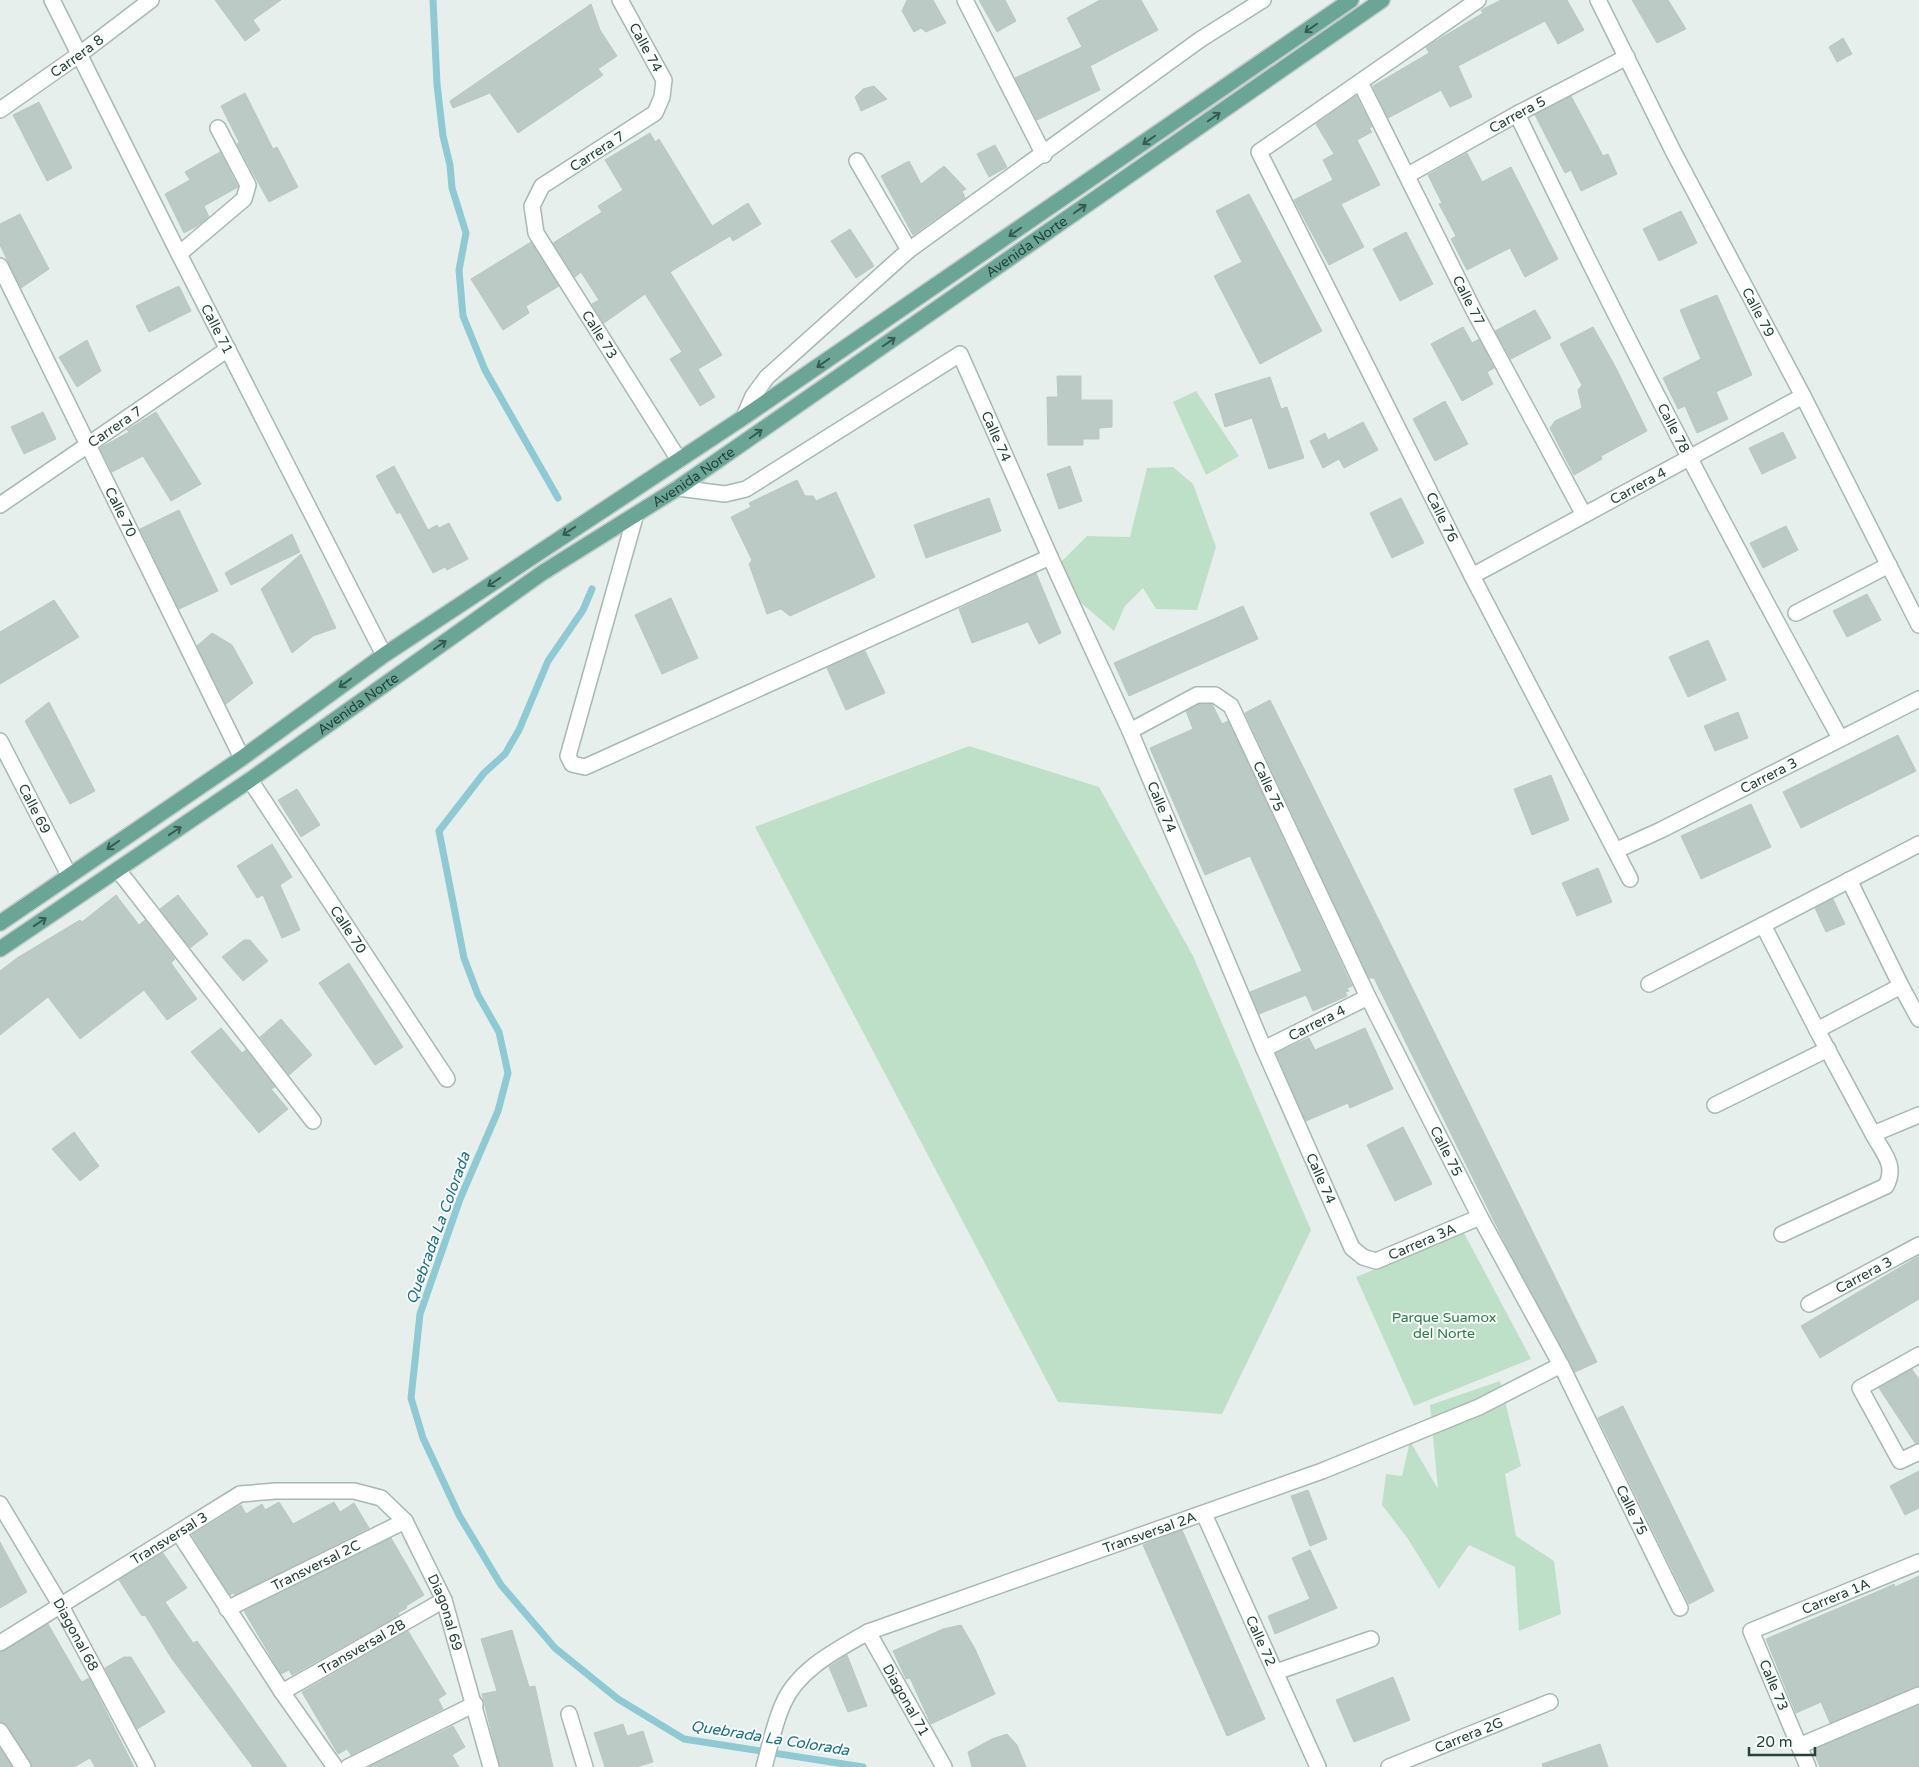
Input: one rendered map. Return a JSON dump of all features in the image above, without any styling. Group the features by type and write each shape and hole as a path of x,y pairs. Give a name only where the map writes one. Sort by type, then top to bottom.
{"main road":[{"name":"Avenida Norte","path":"0,923 242,758 384,655 744,418 1352,0"},
{"name":"Avenida Norte","path":"0,949 250,780 542,572 635,517 678,488 1382,0"}],"street":[{"name":"Calle 71","path":"52,0 179,254 384,655"},
{"name":"Carrera 8","path":"0,110 80,54 150,0"},
{"name":"Calle 74","path":"620,0 664,80 662,97"},
{"path":"966,0 1044,155"},
{"path":"744,418 753,396 767,377 909,250 1044,155 1201,40 1263,0"},
{"path":"1360,82 1478,0"},
{"name":"Calle 79","path":"1598,0 1674,153 1804,396 1919,626"},
{"name":"Carrera 5","path":"1408,175 1517,114 1627,57"},
{"name":"Calle 76","path":"1360,82 1260,152 1472,576 1617,850 1630,879"},
{"name":"Calle 77","path":"1360,82 1408,175 1473,309 1584,515"},
{"name":"Carrera 7","path":"532,206 542,186 655,113 662,97"},
{"name":"Calle 78","path":"1517,114 1584,252 1690,458 1840,738"},
{"path":"179,254 244,199 247,194 248,185 218,128"},
{"path":"857,161 909,250"},
{"name":"Calle 73","path":"532,206 536,233 679,460"},
{"name":"Calle 70","path":"0,266 90,444 242,758"},
{"name":"Carrera 7","path":"0,505 228,349"},
{"name":"Calle 74","path":"678,488 725,494 746,489 960,354 1130,731 1264,1049 1352,1248 1363,1257"},
{"name":"Carrera 4","path":"1472,576 1804,396"},
{"path":"635,517 568,756 572,764 585,767 1050,556"},
{"path":"1796,613 1889,565"},
{"name":"Calle 75","path":"1130,731 1197,695 1215,695 1231,706 1368,997 1480,1217 1561,1365 1680,1608"},
{"name":"Carrera 3","path":"1617,850 1661,830 1919,698"},
{"name":"Calle 69","path":"0,741 69,876"},
{"name":"Calle 70","path":"250,780 447,1079"},
{"path":"1649,984 1919,844"},
{"path":"118,870 313,1121"},
{"path":"1849,880 1901,986 1914,998 1919,1019"},
{"path":"1763,924 1817,1030 1891,1167 1891,1176 1886,1186 1782,1234"},
{"path":"1817,1030 1901,986"},
{"name":"Carrera 4","path":"1264,1049 1368,997"},
{"path":"1715,1105 1828,1049"},
{"path":"1873,1134 1919,1115"},
{"name":"Carrera 3A","path":"1363,1257 1376,1261 1480,1217"},
{"name":"Carrera 3","path":"1809,1304 1919,1245"},
{"path":"1919,1355 1860,1388 1900,1461 1919,1452"},
{"name":"Transversal 2A","path":"764,1767 784,1702 805,1674 833,1652 868,1632 1322,1472 1479,1407 1561,1365"},
{"name":"Transversal 3","path":"0,1643 240,1494 276,1490 354,1491"},
{"name":"Diagonal 69","path":"354,1491 381,1498 405,1521 444,1600 475,1704 491,1767"},
{"name":"Diagonal 68","path":"0,1504 62,1606 147,1767"},
{"name":"Calle 72","path":"1204,1514 1318,1767"},
{"name":"Transversal 2C","path":"227,1609 405,1521"},
{"path":"179,1533 282,1692 335,1767"},
{"name":"Carrera 1A","path":"1752,1631 1919,1562"},
{"name":"Transversal 2B","path":"282,1692 444,1600"},
{"name":"Calle 73","path":"1752,1631 1808,1767"},
{"name":"Diagonal 71","path":"868,1632 944,1767"},
{"path":"1276,1672 1371,1639"},
{"path":"1799,1746 1919,1695"},
{"name":"Carrera 2G","path":"1389,1767 1550,1702"},
{"path":"348,1767 475,1704"},
{"path":"568,1714 585,1767"},
{"path":"0,1730 23,1767"}],"green space":[{"path":"1196,391 1239,456 1206,475 1173,402"},
{"path":"1173,467 1193,484 1216,547 1197,610 1156,609 1143,588 1125,606 1114,631 1073,596 1056,567 1087,536 1130,537 1147,468"},
{"path":"969,746 1099,787 1193,956 1311,1230 1222,1414 1058,1402 755,827"},
{"name":"Parque Suamox del Norte","path":"1464,1233 1531,1359 1414,1406 1356,1277"},
{"path":"1500,1381 1521,1466 1505,1474 1516,1536 1554,1561 1561,1614 1519,1631 1515,1567 1469,1545 1439,1589 1408,1539 1382,1505 1386,1474 1402,1476 1410,1441 1438,1489 1430,1405"}],"building":[{"path":"215,0 281,0 253,20 260,30 245,41"},
{"path":"907,0 933,0 946,23 926,32 921,28 914,32 902,11"},
{"path":"979,0 1005,0 1016,21 997,32"},
{"path":"1100,0 1141,0 1158,30 1090,66 1100,90 1037,120 1015,78 1082,47 1067,18"},
{"path":"1501,0 1567,0 1584,30 1558,44 1545,21 1458,66 1472,97 1450,107 1441,90 1388,118 1373,86 1429,53 1426,47 1483,13 1481,10"},
{"path":"1632,0 1668,0 1686,29 1657,43"},
{"path":"591,4 600,30 617,56 598,69 603,75 518,133 490,93 453,108 450,101"},
{"path":"1843,38 1852,54 1837,62 1829,47"},
{"path":"874,86 887,99 861,111 855,97 863,89"},
{"path":"245,93 273,149 277,147 298,187 269,202 237,144 239,142 221,106"},
{"path":"1356,96 1372,127 1369,128 1372,132 1357,140 1380,185 1341,204 1364,247 1329,265 1294,200 1333,180 1323,160 1334,154 1316,124"},
{"path":"1571,96 1603,156 1608,154 1617,174 1581,191 1571,170 1565,173 1535,115"},
{"path":"39,102 72,168 47,181 13,115"},
{"path":"650,133 655,142 659,139 712,226 748,203 761,224 733,241 730,236 670,272 722,355 698,369 715,397 700,406 670,359 682,352 645,294 604,323 592,304 599,300 581,272 575,277 553,243 602,212 598,206 623,190 605,160"},
{"path":"995,145 1007,167 989,177 977,154"},
{"path":"220,152 238,187 204,206 209,217 184,233 165,194 190,180 185,172"},
{"path":"1467,153 1482,182 1511,167 1558,259 1525,277 1510,248 1467,270 1451,239 1456,236 1439,204 1442,203 1428,175"},
{"path":"909,161 921,184 944,166 966,189 962,191 965,198 913,235 881,176"},
{"path":"1249,194 1322,331 1260,364 1214,276 1242,262 1216,211"},
{"path":"1681,211 1697,243 1659,261 1643,229"},
{"path":"20,214 49,269 21,288 0,245 0,224"},
{"path":"850,229 874,266 856,278 831,241"},
{"path":"1406,232 1433,284 1400,301 1373,249"},
{"path":"531,242 559,286 526,306 529,313 503,330 471,279"},
{"path":"179,286 191,311 149,332 136,306"},
{"path":"1717,295 1752,375 1716,392 1728,419 1697,433 1685,406 1678,409 1663,378 1701,359 1680,310"},
{"path":"1535,310 1551,338 1511,359 1495,331"},
{"path":"1463,327 1472,343 1479,339 1494,368 1487,372 1493,384 1462,401 1431,344"},
{"path":"1593,327 1615,366 1647,431 1601,456 1602,459 1574,475 1550,428 1555,421 1582,408 1578,390 1582,385 1560,344"},
{"path":"87,340 101,371 77,387 59,357"},
{"path":"1057,376 1081,376 1081,400 1112,400 1112,427 1099,428 1099,439 1083,439 1083,445 1048,445 1047,397 1058,397"},
{"path":"1270,377 1281,409 1287,407 1304,458 1269,469 1252,418 1225,427 1215,394"},
{"path":"1445,401 1468,444 1435,461 1413,419"},
{"path":"43,412 56,439 24,454 11,427"},
{"path":"156,412 201,484 171,501 143,456 112,472 100,448 129,432 127,430"},
{"path":"1363,422 1378,450 1344,468 1339,459 1323,468 1310,441 1325,433 1328,440"},
{"path":"1783,432 1796,458 1762,474 1749,448"},
{"path":"394,466 428,530 437,525 439,528 449,523 468,559 447,570 445,567 433,573 400,512 397,514 376,476"},
{"path":"1070,466 1082,501 1059,509 1047,474"},
{"path":"797,480 805,496 813,496 816,501 836,492 875,577 790,616 781,609 767,614 749,564 752,560 731,517 751,507 749,503"},
{"path":"989,498 1001,531 926,558 914,525"},
{"path":"1401,498 1424,543 1392,558 1370,513"},
{"path":"179,510 218,591 179,609 140,529"},
{"path":"1786,526 1798,550 1763,568 1750,543"},
{"path":"292,534 300,552 231,585 225,573"},
{"path":"301,554 336,628 313,636 292,653 261,589"},
{"path":"1036,573 1061,633 1039,644 1028,622 972,643 959,609"},
{"path":"1867,594 1881,620 1847,637 1833,611"},
{"path":"671,598 698,658 662,674 635,615"},
{"path":"54,600 79,637 0,684 0,632"},
{"path":"1243,606 1258,639 1129,696 1114,663"},
{"path":"212,633 232,645 253,683 226,704 197,646"},
{"path":"1708,640 1726,680 1688,697 1669,657"},
{"path":"865,651 885,693 846,710 827,668"},
{"path":"1270,700 1597,1362 1575,1372 1509,1251 1374,978 1369,978 1245,713"},
{"path":"49,702 95,791 70,804 25,721"},
{"path":"1199,704 1212,704 1222,724 1228,721 1352,986 1347,988 1349,991 1345,992 1347,996 1313,1011 1306,995 1259,1014 1250,992 1302,971 1250,856 1205,875 1150,748 1193,729 1186,711"},
{"path":"1738,712 1748,738 1715,751 1704,726"},
{"path":"1898,735 1916,771 1801,828 1783,792"},
{"path":"1551,775 1569,820 1532,835 1514,789"},
{"path":"297,789 320,825 301,837 278,800"},
{"path":"1751,804 1771,847 1701,879 1681,836"},
{"path":"272,844 292,877 280,885 300,930 282,938 263,895 257,898 237,866"},
{"path":"1598,868 1612,902 1577,916 1562,883"},
{"path":"116,895 139,925 145,920 175,959 171,963 197,999 167,1020 144,990 80,1039 48,997 0,1035 0,971 17,958 80,920 82,922"},
{"path":"178,895 208,934 190,948 160,909"},
{"path":"1833,899 1845,924 1826,932 1815,908"},
{"path":"244,940 250,940 268,961 243,981 222,957"},
{"path":"349,963 403,1047 375,1065 319,983"},
{"path":"281,1019 312,1055 289,1075 260,1037"},
{"path":"221,1028 242,1053 246,1050 275,1087 271,1089 288,1109 259,1133 191,1052"},
{"path":"1365,1028 1393,1089 1350,1108 1348,1103 1306,1121 1276,1053 1309,1038 1315,1050"},
{"path":"1403,1127 1432,1184 1395,1201 1367,1145"},
{"path":"74,1132 99,1166 80,1181 52,1149"},
{"path":"1919,1256 1919,1299 1820,1358 1801,1326"},
{"path":"1912,1369 1919,1380 1919,1443 1915,1443 1879,1388"},
{"path":"1623,1406 1714,1591 1689,1604 1598,1418"},
{"path":"1919,1471 1919,1508 1905,1515 1890,1486"},
{"path":"1308,1490 1327,1539 1310,1546 1291,1496"},
{"path":"279,1502 293,1524 334,1502 340,1512 354,1503 369,1528 235,1595 233,1593 230,1595 192,1535 241,1505 246,1514 262,1504 265,1510"},
{"path":"1182,1530 1265,1719 1227,1736 1143,1545"},
{"path":"391,1538 424,1595 406,1606 407,1608 398,1613 399,1615 292,1675 289,1670 281,1674 244,1611"},
{"path":"0,1542 27,1592 0,1608"},
{"path":"1310,1550 1337,1608 1275,1634 1268,1616 1310,1599 1292,1558"},
{"path":"163,1553 187,1588 165,1602 193,1643 197,1641 287,1767 253,1767 172,1659 145,1615 142,1616 119,1580"},
{"path":"1919,1576 1919,1686 1830,1723 1821,1702 1796,1713 1766,1639 1894,1584 1895,1587"},
{"path":"48,1624 82,1682 89,1678 134,1767 95,1767 90,1758 74,1767 32,1767 8,1726 0,1722 0,1652"},
{"path":"961,1625 975,1649 995,1694 931,1724 910,1678 906,1679 893,1651 943,1629"},
{"path":"512,1630 529,1687 535,1686 553,1767 500,1767 482,1694 497,1691 481,1639"},
{"path":"408,1631 446,1694 438,1699 443,1709 351,1755 347,1749 338,1754 302,1692"},
{"path":"847,1655 867,1706 848,1712 829,1667"},
{"path":"124,1657 131,1657 165,1712 137,1729 105,1668"},
{"path":"1393,1677 1410,1720 1354,1742 1336,1700"},
{"path":"1919,1705 1919,1767 1820,1767 1813,1750"},
{"path":"623,1724 627,1736 643,1731 653,1762 636,1767 605,1767 594,1733"},
{"path":"453,1726 465,1747 452,1755 459,1767 369,1767"},
{"path":"1007,1734 1017,1745 1026,1767 972,1767 968,1752 992,1739"},
{"path":"1600,1744 1608,1767 1543,1767 1542,1764"},
{"path":"0,1748 12,1767 0,1767"}],"waterway":[{"name":"Quebrada La Colorada","path":"433,0 437,84 443,136 450,165 452,188 466,233 459,270 463,316 485,370 558,498"},
{"name":"Quebrada La Colorada","path":"592,589 583,610 548,661 519,730 505,754 484,773 439,831 464,958 478,995 499,1032 508,1073 498,1111 460,1199 420,1314 411,1398 423,1438 459,1515 501,1585 555,1648 618,1699 684,1739 863,1767"}]}
